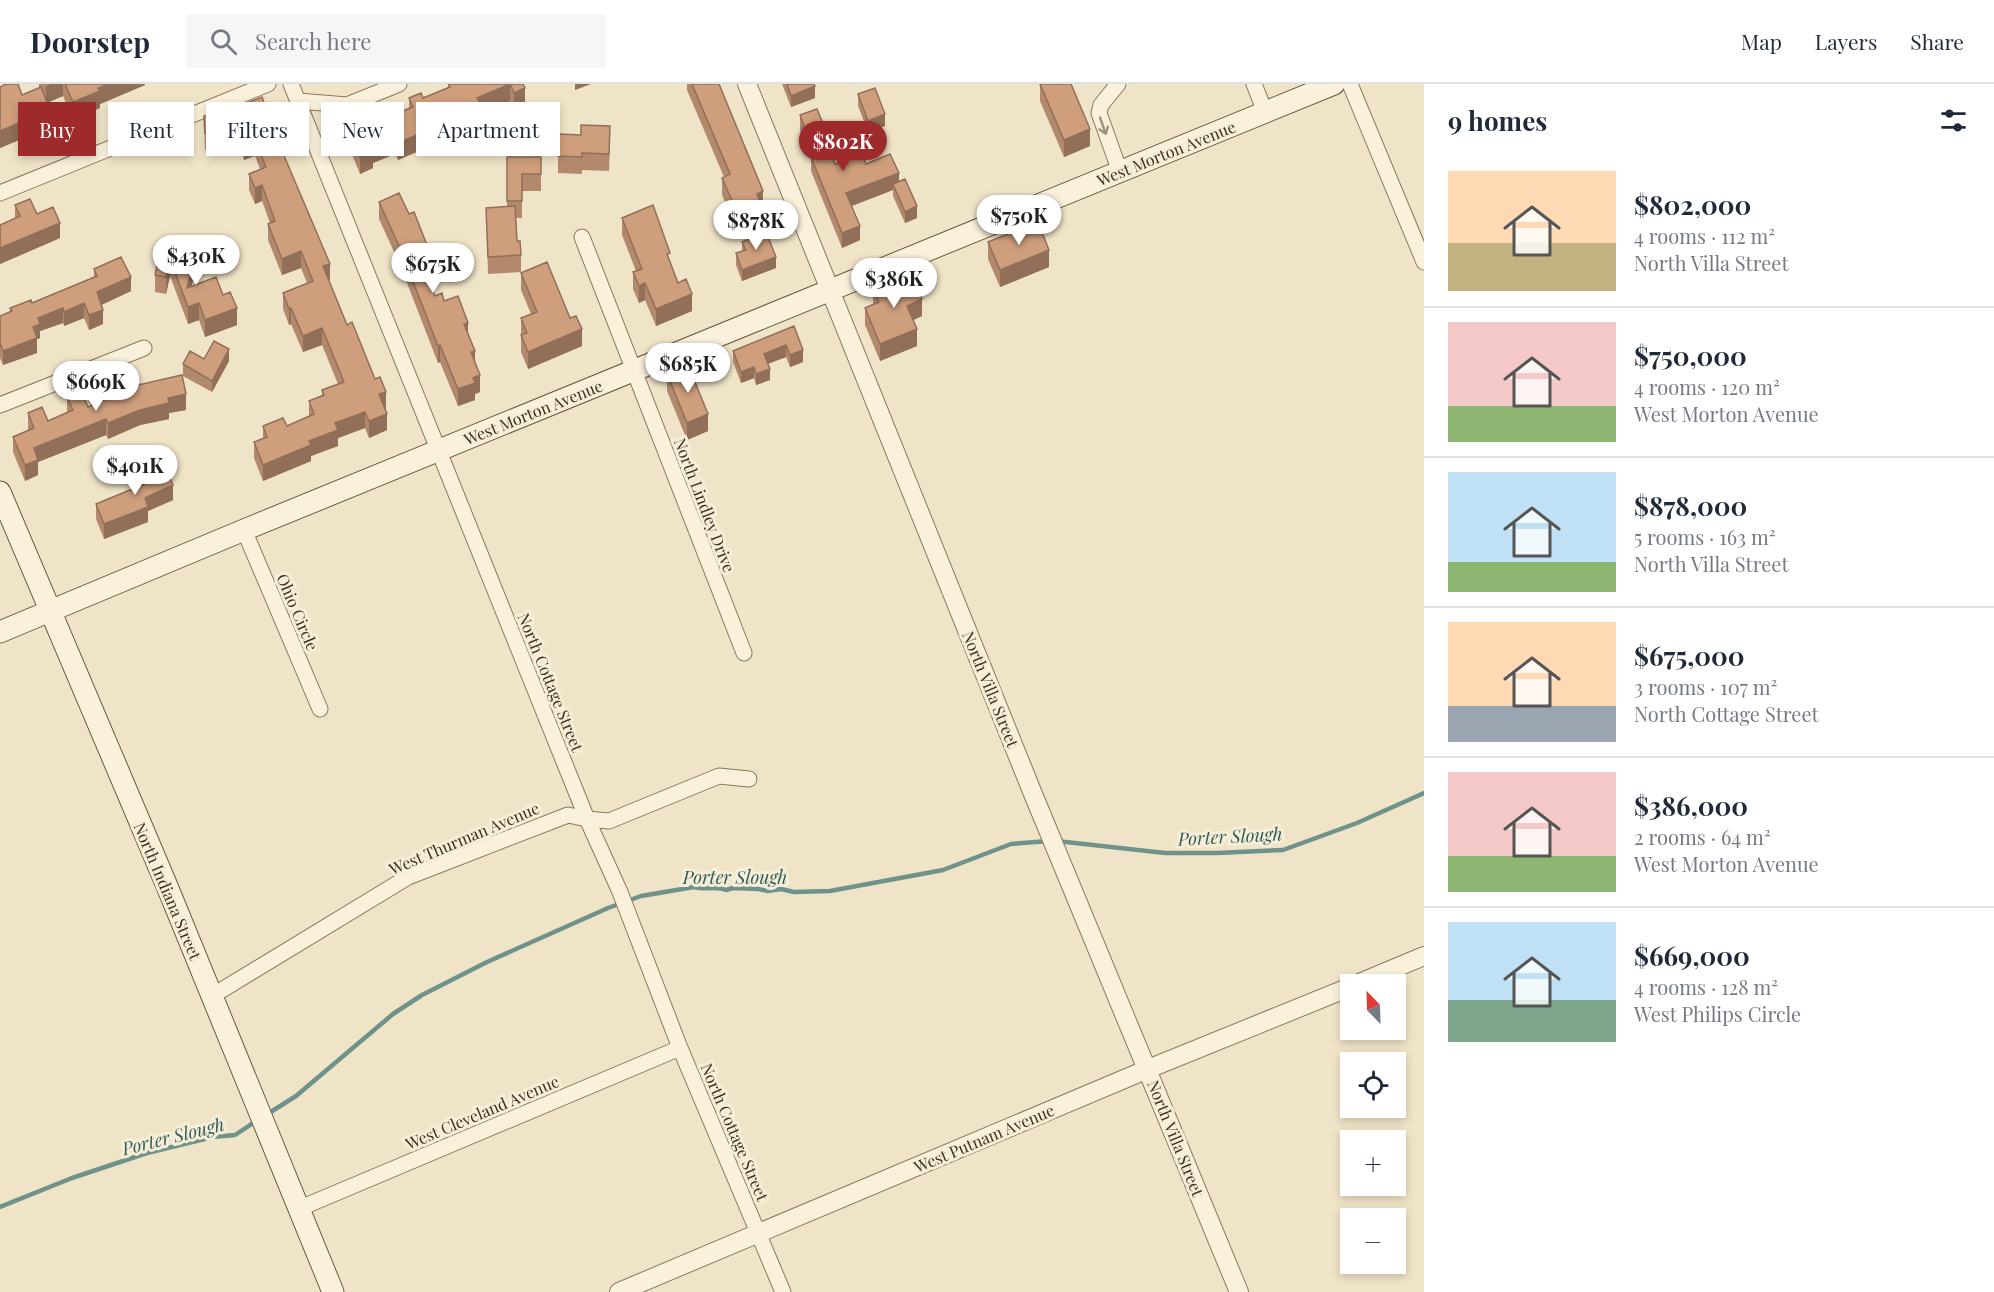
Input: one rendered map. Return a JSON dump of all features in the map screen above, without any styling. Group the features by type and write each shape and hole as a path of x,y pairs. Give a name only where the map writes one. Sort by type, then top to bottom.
{"main road":[{"name":"West Morton Avenue","path":"0,632 1334,84"},
{"name":"North Indiana Street","path":"0,492 212,996 333,1292"}],"street":[{"path":"0,193 268,84"},
{"name":"North Cottage Street","path":"291,84 298,102"},
{"path":"309,103 347,105 399,84"},
{"name":"North Villa Street","path":"747,84 1046,825 1239,1292"},
{"path":"1118,84 1101,105 1099,113 1120,172"},
{"path":"1254,84 1266,112"},
{"path":"1350,84 1424,261"},
{"name":"North Cottage Street","path":"309,129 587,819 620,892 680,1048 783,1292"},
{"name":"North Lindley Drive","path":"582,237 744,653"},
{"path":"0,405 144,348"},
{"name":"Ohio Circle","path":"244,530 320,709"},
{"name":"West Thurman Avenue","path":"212,996 408,877 568,815 609,820 719,776 749,778"},
{"path":"1381,974 1424,956"},
{"name":"West Putnam Avenue","path":"619,1292 1148,1069 1340,991"},
{"name":"West Cleveland Avenue","path":"298,1209 680,1048"}],"building":[{"path":"6,84 18,84 22,95 41,87 47,102 18,102 18,123 0,131 0,87"},
{"path":"65,84 108,84 98,88 100,91 73,102"},
{"path":"449,84 510,84 477,98 479,102 416,102 416,135 404,140 404,111 413,107 409,98 421,93 423,98 450,87"},
{"path":"510,84 523,84 525,88 514,93"},
{"path":"692,84 719,84 763,191 757,194 762,206 739,216 722,178 730,174"},
{"path":"787,84 814,84 815,86 791,96"},
{"path":"1040,84 1071,84 1090,129 1064,140"},
{"path":"875,88 885,114 868,121 858,94"},
{"path":"262,97 264,102 250,102"},
{"path":"817,109 826,131 822,132 835,164 862,154 866,164 890,154 899,173 846,193 860,226 842,233 811,157 815,155 800,115"},
{"path":"204,116 206,116 206,133 205,133"},
{"path":"581,125 610,126 609,154 582,153 582,157 558,156 560,156 560,134 581,135"},
{"path":"262,156 284,156 330,264 323,266 347,325 352,322 375,379 380,377 386,392 379,394 387,414 369,421 365,412 335,423 338,430 309,441 311,445 263,465 254,442 267,437 263,426 283,418 287,426 314,414 309,401 324,395 322,390 344,382 322,328 303,336 283,293 313,281 301,251 282,259 268,224 275,221 262,185 255,188 249,174 266,167"},
{"path":"507,157 541,157 541,174 522,174 522,201 507,201"},
{"path":"905,179 917,206 905,212 893,184"},
{"path":"399,193 409,214 414,212 436,268 425,273 435,296 442,293 444,301 458,296 468,323 464,324 475,351 471,352 480,375 473,378 475,383 458,389 379,202"},
{"path":"30,199 37,214 53,207 60,223 0,248 0,225 20,216 15,205"},
{"path":"653,205 678,283 686,279 692,294 656,309 645,283 639,286 633,272 642,269 622,218"},
{"path":"515,206 517,241 520,241 521,255 488,257 486,208"},
{"path":"1038,222 1049,250 1000,270 988,242"},
{"path":"766,232 776,257 742,270 736,253 746,250 742,242"},
{"path":"161,248 184,253 183,257 194,260 187,288 216,277 223,295 230,292 237,308 205,320 199,303 188,307 170,259 166,277 155,275"},
{"path":"121,257 131,277 97,292 103,310 89,315 84,303 64,312 63,308 38,318 40,324 33,327 37,338 3,351 0,343 0,316 12,311 10,308 31,300 32,303 97,276 94,269"},
{"path":"547,262 570,318 576,316 582,329 528,352 521,335 527,333 521,318 537,312 521,273"},
{"path":"910,273 922,299 907,306 917,329 880,344 865,308 879,302 873,289"},
{"path":"794,326 803,350 790,355 786,345 764,354 770,369 756,374 754,367 741,372 733,351"},
{"path":"214,341 229,349 212,381 183,364 190,351 204,359"},
{"path":"688,365 708,414 687,423 667,374"},
{"path":"128,373 134,386 182,375 186,394 168,398 169,403 140,410 108,423 106,419 34,448 38,460 25,465 13,437 34,428 28,413 42,407 48,421 73,410 67,397 81,392 88,407 120,393 114,379"},
{"path":"164,463 173,485 145,498 148,507 104,524 96,504 147,483 142,473"}],"waterway":[{"name":"Porter Slough","path":"1057,841 1165,853 1283,850 1357,823 1424,793"},
{"name":"Porter Slough","path":"266,1115 296,1096 393,1014 422,995 487,962 608,908 641,896 694,887 726,890 733,888 768,891 781,889 794,892 830,891 943,870 1011,844 1049,841"},
{"name":"Porter Slough","path":"0,1207 72,1178 147,1153 213,1137 235,1135 256,1121"}]}
